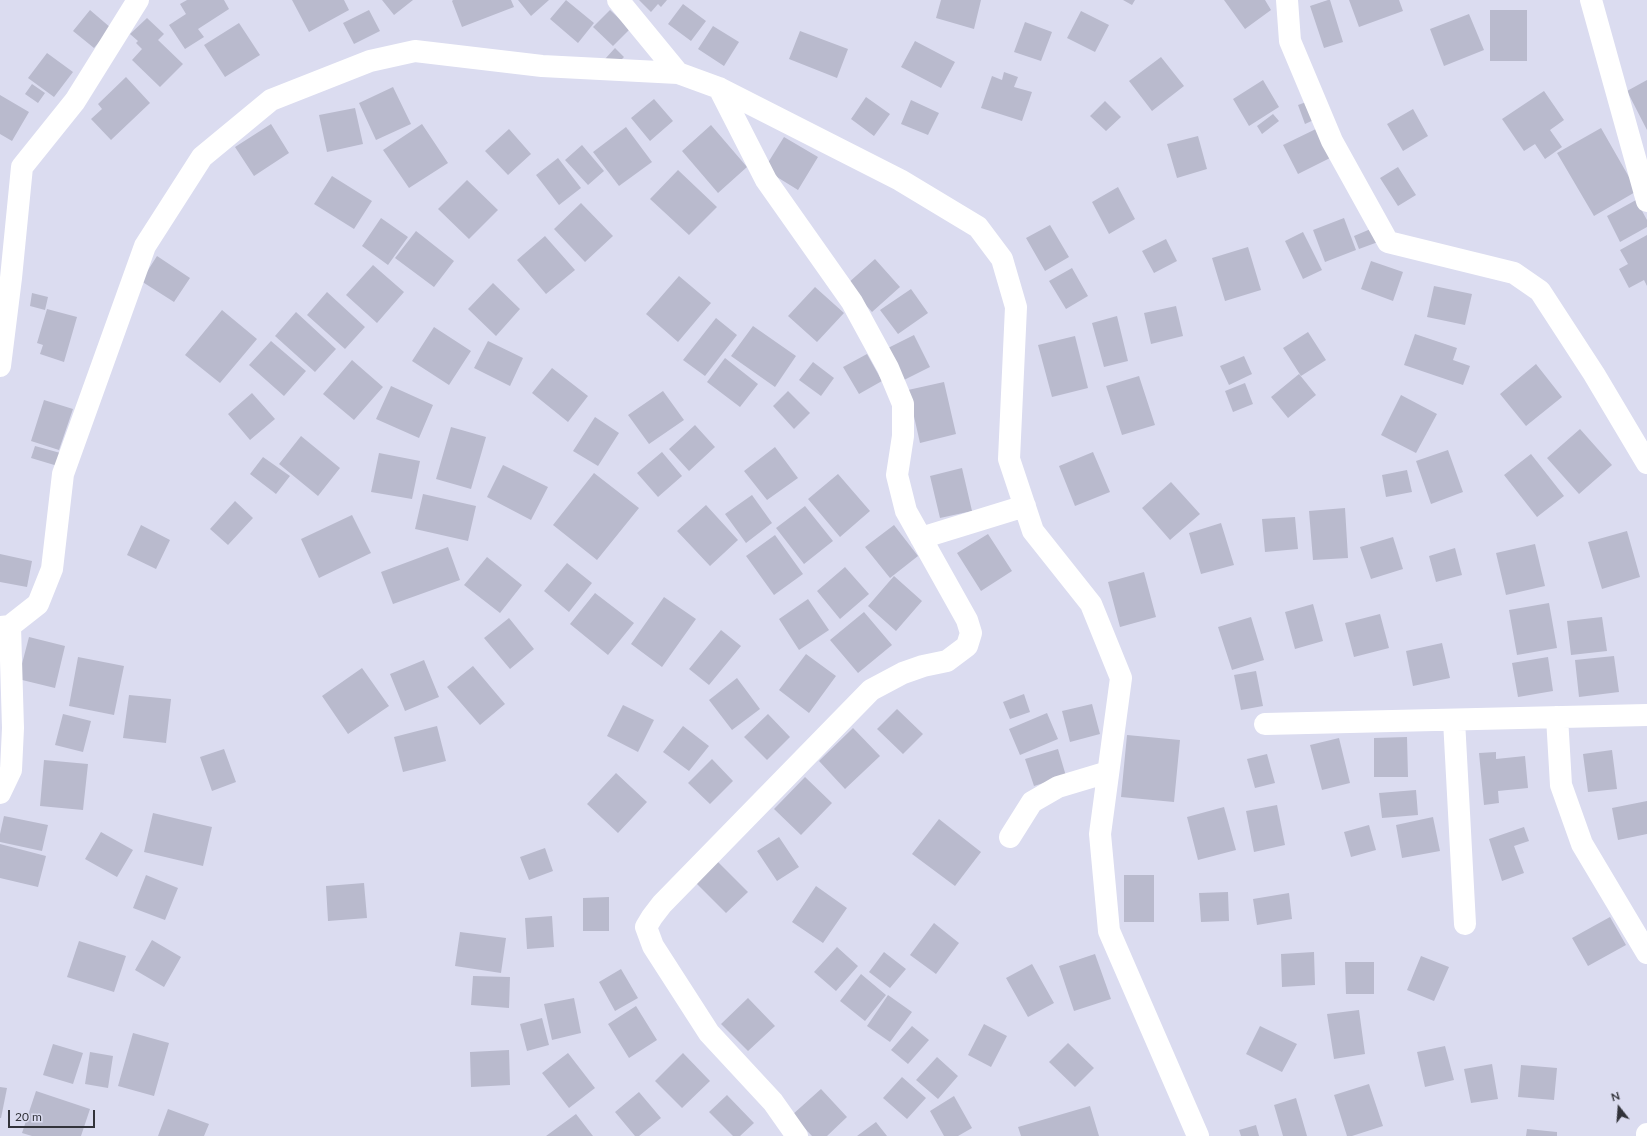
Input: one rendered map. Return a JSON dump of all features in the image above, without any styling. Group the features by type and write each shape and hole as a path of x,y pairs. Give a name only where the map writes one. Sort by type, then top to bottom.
{"street":[{"path":"0,226 22,167 75,100 138,0"},
{"path":"618,0 678,73"},
{"path":"1287,0 1290,41 1332,141 1388,242 1514,273 1540,291 1594,374 1647,463"},
{"path":"1591,0 1647,201"},
{"path":"0,793 11,770 14,728 5,627 38,604 52,569 63,474 145,246 202,157 271,100 370,61 415,51 542,66 678,73 719,88 907,184 978,227 1002,259 1016,307 1009,459 1033,531 1091,604 1121,678 1100,834 1109,932 1198,1136"},
{"path":"719,88 766,180 852,302 891,375 903,404 903,436 897,475 906,511 966,620 971,633 967,646 947,661 916,668 871,690 662,904 646,927 653,946 709,1033 773,1102 797,1136"},
{"path":"0,366 11,278 22,167"},
{"path":"921,538 1025,506"},
{"path":"1265,724 1647,715"},
{"path":"1557,717 1561,785 1582,844 1647,953"},
{"path":"1454,720 1465,924"},
{"path":"1010,837 1032,802 1058,787 1108,772"}],"building":[{"path":"187,0 224,0 229,9 198,29 204,37 185,49 169,25 186,14 180,4"},
{"path":"292,0 344,0 349,10 309,32"},
{"path":"382,0 413,0 394,15"},
{"path":"511,0 514,7 462,27 452,1"},
{"path":"518,0 549,0 531,16"},
{"path":"566,0 594,23 578,43 550,19"},
{"path":"639,0 667,0 661,7 658,4 651,12"},
{"path":"941,0 981,0 974,29 936,18"},
{"path":"1123,0 1135,0 1132,5"},
{"path":"1224,0 1265,0 1271,10 1245,29"},
{"path":"1330,0 1343,42 1324,48 1310,6"},
{"path":"1349,0 1399,0 1403,11 1359,27"},
{"path":"683,4 706,21 691,41 668,24"},
{"path":"90,10 111,28 94,48 73,31"},
{"path":"369,10 380,31 354,44 343,23"},
{"path":"610,10 630,29 613,46 593,27"},
{"path":"1490,10 1527,10 1527,61 1490,61"},
{"path":"1081,11 1109,25 1095,52 1067,38"},
{"path":"1469,14 1484,50 1444,66 1430,29"},
{"path":"147,18 164,34 158,40 183,64 160,87 132,60 142,49 136,43 138,41 130,34"},
{"path":"1025,22 1052,32 1041,61 1014,52"},
{"path":"239,23 260,55 225,77 204,45"},
{"path":"713,26 739,42 724,66 698,49"},
{"path":"800,31 848,49 837,78 789,59"},
{"path":"915,41 955,62 941,88 901,67"},
{"path":"615,48 624,57 614,67 605,59"},
{"path":"47,53 73,72 54,97 28,78"},
{"path":"1161,57 1184,86 1152,111 1129,81"},
{"path":"1004,72 1018,77 1014,87 1032,92 1022,121 981,108 992,76 1002,80"},
{"path":"126,77 150,103 111,140 91,119 102,109 98,104"},
{"path":"1263,80 1279,107 1249,126 1233,99"},
{"path":"1647,80 1647,130 1627,91"},
{"path":"32,84 45,93 38,103 25,94"},
{"path":"393,87 411,124 376,140 359,103"},
{"path":"1544,91 1564,120 1550,130 1562,147 1545,159 1535,144 1524,151 1502,119"},
{"path":"0,95 29,112 12,141 0,134"},
{"path":"866,97 890,114 874,136 851,119"},
{"path":"654,99 673,121 650,141 631,118"},
{"path":"911,100 939,113 928,135 901,124"},
{"path":"1105,101 1121,117 1106,131 1090,116"},
{"path":"1309,101 1316,119 1305,124 1298,105"},
{"path":"355,108 363,144 327,152 319,115"},
{"path":"1413,109 1428,136 1403,151 1387,124"},
{"path":"1273,114 1279,121 1262,134 1257,126"},
{"path":"271,124 289,153 254,176 235,147"},
{"path":"422,124 448,163 409,188 383,150"},
{"path":"711,125 747,167 718,193 682,151"},
{"path":"626,127 652,162 619,186 593,152"},
{"path":"1320,127 1334,156 1298,174 1283,145"},
{"path":"1601,128 1637,191 1594,216 1557,153"},
{"path":"509,129 531,154 508,175 485,151"},
{"path":"1198,136 1207,169 1177,178 1167,144"},
{"path":"784,137 818,157 798,190 764,169"},
{"path":"582,145 604,171 588,185 565,160"},
{"path":"558,158 581,188 559,205 536,175"},
{"path":"1398,167 1416,195 1398,206 1380,178"},
{"path":"678,170 717,207 689,235 650,199"},
{"path":"332,176 372,201 354,229 314,204"},
{"path":"467,180 498,210 469,239 438,209"},
{"path":"1118,187 1135,219 1109,234 1092,202"},
{"path":"1636,200 1647,220 1647,227 1620,242 1607,216"},
{"path":"581,203 613,236 585,262 554,229"},
{"path":"381,218 408,237 388,265 362,246"},
{"path":"1344,218 1356,250 1325,262 1313,230"},
{"path":"1050,225 1069,257 1045,271 1026,238"},
{"path":"1373,228 1378,242 1359,249 1354,236"},
{"path":"416,231 454,261 434,287 395,258"},
{"path":"1303,232 1322,270 1303,279 1285,241"},
{"path":"1647,235 1647,286 1644,280 1629,288 1619,269 1628,264 1620,250"},
{"path":"545,236 575,270 546,294 517,260"},
{"path":"1166,239 1177,261 1154,273 1142,251"},
{"path":"1248,247 1261,290 1225,301 1212,258"},
{"path":"157,256 190,278 174,302 141,281"},
{"path":"875,259 900,287 872,312 847,284"},
{"path":"1371,261 1403,272 1393,301 1361,289"},
{"path":"373,265 404,292 377,323 346,295"},
{"path":"1072,268 1088,296 1066,309 1049,281"},
{"path":"679,276 711,303 678,342 646,314"},
{"path":"493,283 520,309 496,336 468,309"},
{"path":"1434,286 1472,294 1465,325 1427,317"},
{"path":"815,287 844,313 817,342 788,316"},
{"path":"911,289 928,313 898,334 880,310"},
{"path":"327,292 365,327 345,349 307,315"},
{"path":"32,293 48,297 45,310 30,306"},
{"path":"1176,306 1183,336 1151,344 1144,313"},
{"path":"47,309 77,317 64,362 40,354 43,345 37,343"},
{"path":"222,310 257,339 220,383 185,355"},
{"path":"296,312 336,349 315,372 275,336"},
{"path":"1117,316 1128,361 1104,367 1092,323"},
{"path":"716,318 737,335 705,376 683,360"},
{"path":"753,326 796,356 775,387 731,356"},
{"path":"434,327 471,351 449,385 412,361"},
{"path":"1308,332 1326,360 1301,376 1283,348"},
{"path":"1415,334 1457,348 1453,360 1470,366 1463,385 1404,365"},
{"path":"914,335 930,367 902,381 886,349"},
{"path":"1075,336 1088,388 1052,397 1038,345"},
{"path":"271,341 306,371 284,396 249,365"},
{"path":"488,341 523,358 510,386 474,368"},
{"path":"867,354 882,381 859,394 843,367"},
{"path":"1244,356 1252,374 1229,385 1220,366"},
{"path":"725,358 758,384 740,407 707,382"},
{"path":"352,360 383,387 354,420 323,394"},
{"path":"813,362 834,378 821,396 799,380"},
{"path":"1536,364 1562,397 1526,426 1500,394"},
{"path":"552,368 588,396 568,422 532,393"},
{"path":"1299,374 1316,395 1288,418 1271,397"},
{"path":"1139,376 1155,425 1122,435 1106,386"},
{"path":"944,382 956,434 920,443 908,390"},
{"path":"1245,383 1253,404 1233,412 1225,391"},
{"path":"391,386 433,405 419,438 376,419"},
{"path":"663,391 684,420 649,444 628,415"},
{"path":"788,391 810,413 794,429 773,406"},
{"path":"252,393 275,419 250,440 228,414"},
{"path":"1401,395 1437,414 1416,453 1381,435"},
{"path":"44,400 73,409 59,450 31,441"},
{"path":"595,417 619,433 598,466 573,451"},
{"path":"695,425 715,447 689,471 669,449"},
{"path":"451,427 486,437 471,489 436,479"},
{"path":"1580,429 1612,465 1579,494 1547,458"},
{"path":"301,436 340,468 318,496 279,464"},
{"path":"35,446 64,454 61,467 31,458"},
{"path":"775,447 798,478 767,500 744,471"},
{"path":"1448,450 1463,492 1431,504 1416,461"},
{"path":"662,452 682,476 658,497 637,473"},
{"path":"1093,452 1110,492 1075,506 1059,466"},
{"path":"379,453 420,461 412,499 371,492"},
{"path":"1531,454 1564,496 1537,517 1504,475"},
{"path":"263,457 290,476 276,494 250,474"},
{"path":"503,465 548,487 531,520 487,497"},
{"path":"962,468 972,511 940,518 930,476"},
{"path":"1407,470 1412,492 1386,497 1382,475"},
{"path":"594,473 639,508 597,560 553,525"},
{"path":"838,474 870,511 840,537 808,499"},
{"path":"1171,482 1200,514 1170,540 1142,508"},
{"path":"423,494 476,506 468,541 415,529"},
{"path":"752,495 772,523 746,543 725,514"},
{"path":"235,501 253,518 228,545 210,529"},
{"path":"706,505 738,540 710,566 677,531"},
{"path":"805,506 833,541 804,564 776,528"},
{"path":"1345,508 1348,558 1313,560 1309,511"},
{"path":"352,515 371,553 319,578 301,539"},
{"path":"1295,517 1298,549 1265,552 1262,519"},
{"path":"1221,523 1234,565 1201,574 1189,533"},
{"path":"141,525 170,540 156,569 127,555"},
{"path":"894,525 918,556 890,578 865,547"},
{"path":"1627,531 1640,577 1602,589 1588,542"},
{"path":"988,534 1012,571 981,591 957,553"},
{"path":"775,535 803,574 774,595 746,556"},
{"path":"1393,537 1403,569 1371,579 1360,547"},
{"path":"1535,544 1545,586 1506,595 1496,553"},
{"path":"448,547 460,580 393,604 381,572"},
{"path":"1455,548 1462,575 1436,582 1429,556"},
{"path":"0,554 32,561 27,587 0,582"},
{"path":"487,557 522,585 500,613 464,585"},
{"path":"567,563 592,583 569,612 544,591"},
{"path":"845,567 869,594 840,619 817,591"},
{"path":"1144,572 1156,617 1120,627 1108,582"},
{"path":"894,576 922,601 896,631 868,606"},
{"path":"595,593 634,623 608,655 570,624"},
{"path":"664,597 696,619 662,667 631,644"},
{"path":"808,599 829,630 799,650 779,619"},
{"path":"1549,603 1557,648 1517,655 1509,610"},
{"path":"1313,604 1323,641 1295,649 1285,612"},
{"path":"864,612 892,645 858,673 830,640"},
{"path":"1380,614 1389,648 1354,657 1345,623"},
{"path":"1251,617 1264,660 1232,670 1218,627"},
{"path":"1602,617 1607,651 1571,655 1567,621"},
{"path":"509,618 534,649 510,669 484,638"},
{"path":"721,630 741,646 709,685 689,669"},
{"path":"29,637 65,646 55,688 18,679"},
{"path":"1442,643 1450,678 1413,686 1406,651"},
{"path":"806,654 836,676 809,713 779,690"},
{"path":"1614,656 1619,692 1579,697 1575,660"},
{"path":"78,657 124,666 114,715 69,706"},
{"path":"1548,657 1553,691 1518,697 1512,663"},
{"path":"424,660 439,697 405,711 390,674"},
{"path":"473,666 505,704 480,725 447,687"},
{"path":"362,668 389,706 348,734 322,696"},
{"path":"1256,671 1263,706 1241,710 1234,675"},
{"path":"737,678 760,709 732,730 709,700"},
{"path":"1024,694 1030,712 1010,719 1003,702"},
{"path":"129,695 171,699 166,743 123,738"},
{"path":"1092,704 1100,734 1070,742 1062,711"},
{"path":"623,705 654,720 638,752 607,736"},
{"path":"897,709 923,734 903,754 877,729"},
{"path":"1047,713 1058,739 1020,755 1009,729"},
{"path":"63,714 91,721 83,752 55,745"},
{"path":"768,714 790,737 767,760 744,737"},
{"path":"437,726 446,761 403,772 394,737"},
{"path":"683,726 709,746 689,771 663,752"},
{"path":"853,728 880,756 845,789 819,761"},
{"path":"1127,735 1180,740 1174,802 1121,797"},
{"path":"1407,737 1408,777 1374,777 1374,738"},
{"path":"1339,738 1350,783 1322,790 1310,745"},
{"path":"224,749 236,782 212,791 200,757"},
{"path":"1058,749 1066,776 1034,786 1025,759"},
{"path":"1612,750 1617,789 1588,792 1583,754"},
{"path":"1496,752 1496,759 1525,756 1528,788 1498,791 1499,803 1484,805 1479,753"},
{"path":"1267,754 1275,783 1255,788 1247,759"},
{"path":"712,759 733,781 710,804 688,783"},
{"path":"44,760 88,764 83,810 40,806"},
{"path":"616,773 647,802 618,833 587,804"},
{"path":"805,777 832,803 801,835 774,809"},
{"path":"1416,790 1418,815 1382,818 1379,793"},
{"path":"1647,801 1647,834 1618,840 1612,808"},
{"path":"1277,805 1285,845 1254,852 1246,811"},
{"path":"1224,807 1236,850 1198,860 1187,817"},
{"path":"153,813 212,827 203,866 144,852"},
{"path":"4,816 48,825 42,851 0,842 0,834"},
{"path":"1433,817 1440,851 1402,858 1396,825"},
{"path":"939,819 981,852 955,886 912,854"},
{"path":"1369,825 1376,850 1351,857 1344,832"},
{"path":"1524,827 1529,841 1514,846 1524,873 1502,881 1489,839"},
{"path":"101,832 133,850 117,877 85,859"},
{"path":"779,837 799,867 777,881 757,851"},
{"path":"0,844 46,856 38,887 0,878"},
{"path":"545,848 553,871 529,880 520,857"},
{"path":"717,861 748,892 726,913 695,882"},
{"path":"146,875 178,888 165,920 133,908"},
{"path":"1124,875 1154,875 1154,922 1124,922"},
{"path":"364,883 367,918 328,921 326,886"},
{"path":"816,886 847,908 823,943 792,922"},
{"path":"1228,892 1229,921 1201,922 1199,893"},
{"path":"1289,893 1292,919 1257,925 1253,899"},
{"path":"609,897 609,931 583,931 583,898"},
{"path":"552,916 554,947 527,949 525,918"},
{"path":"1610,917 1626,945 1588,966 1572,938"},
{"path":"934,923 959,943 936,974 910,955"},
{"path":"460,932 506,938 501,973 455,966"},
{"path":"152,940 181,957 164,987 135,970"},
{"path":"79,941 126,956 114,992 67,977"},
{"path":"837,947 858,966 836,991 814,972"},
{"path":"884,952 906,969 890,988 869,972"},
{"path":"1314,952 1315,985 1282,987 1281,954"},
{"path":"1095,954 1111,999 1074,1011 1059,966"},
{"path":"1421,956 1449,967 1434,1001 1407,990"},
{"path":"1345,962 1374,962 1374,994 1346,994"},
{"path":"1032,964 1054,1003 1028,1017 1006,978"},
{"path":"621,969 638,998 615,1011 599,982"},
{"path":"861,974 886,995 865,1021 840,1001"},
{"path":"473,976 510,977 509,1008 471,1005"},
{"path":"888,995 912,1012 890,1042 867,1026"},
{"path":"574,998 581,1033 552,1040 544,1004"},
{"path":"748,998 775,1026 748,1051 721,1024"},
{"path":"636,1006 657,1040 629,1058 608,1024"},
{"path":"1359,1010 1365,1054 1334,1059 1327,1014"},
{"path":"542,1018 549,1045 527,1051 520,1024"},
{"path":"984,1024 1007,1036 991,1067 968,1055"},
{"path":"912,1026 929,1040 908,1064 891,1050"},
{"path":"1260,1026 1297,1044 1282,1072 1246,1054"},
{"path":"133,1033 169,1043 154,1096 118,1086"},
{"path":"1068,1043 1094,1068 1075,1087 1049,1062"},
{"path":"53,1044 83,1053 73,1084 43,1075"},
{"path":"1445,1046 1454,1080 1425,1087 1417,1052"},
{"path":"509,1050 510,1085 471,1087 470,1052"},
{"path":"90,1052 113,1056 108,1088 85,1084"},
{"path":"568,1053 595,1088 569,1108 542,1073"},
{"path":"683,1053 710,1081 682,1108 655,1081"},
{"path":"937,1057 958,1076 938,1099 916,1080"},
{"path":"1492,1064 1498,1099 1471,1103 1464,1069"},
{"path":"1521,1065 1557,1068 1554,1100 1518,1097"},
{"path":"902,1077 926,1098 907,1119 883,1098"},
{"path":"1369,1084 1383,1126 1352,1136 1347,1136 1334,1095"},
{"path":"0,1087 7,1088 1,1118 0,1118"},
{"path":"821,1089 847,1117 827,1136 812,1136 792,1115"},
{"path":"36,1091 90,1109 81,1136 32,1136 22,1133"},
{"path":"639,1092 661,1118 639,1136 635,1136 615,1112"},
{"path":"727,1095 754,1123 740,1136 733,1136 709,1112"},
{"path":"954,1096 972,1128 958,1136 944,1136 930,1111"},
{"path":"1296,1098 1307,1136 1283,1136 1274,1105"},
{"path":"1090,1106 1099,1136 1021,1136 1018,1127"},
{"path":"168,1109 209,1124 204,1136 158,1136"},
{"path":"576,1114 593,1136 546,1136"},
{"path":"876,1122 887,1136 857,1136"},
{"path":"1256,1125 1259,1136 1241,1136 1239,1130"},
{"path":"1527,1129 1557,1132 1557,1136 1526,1136"}]}
